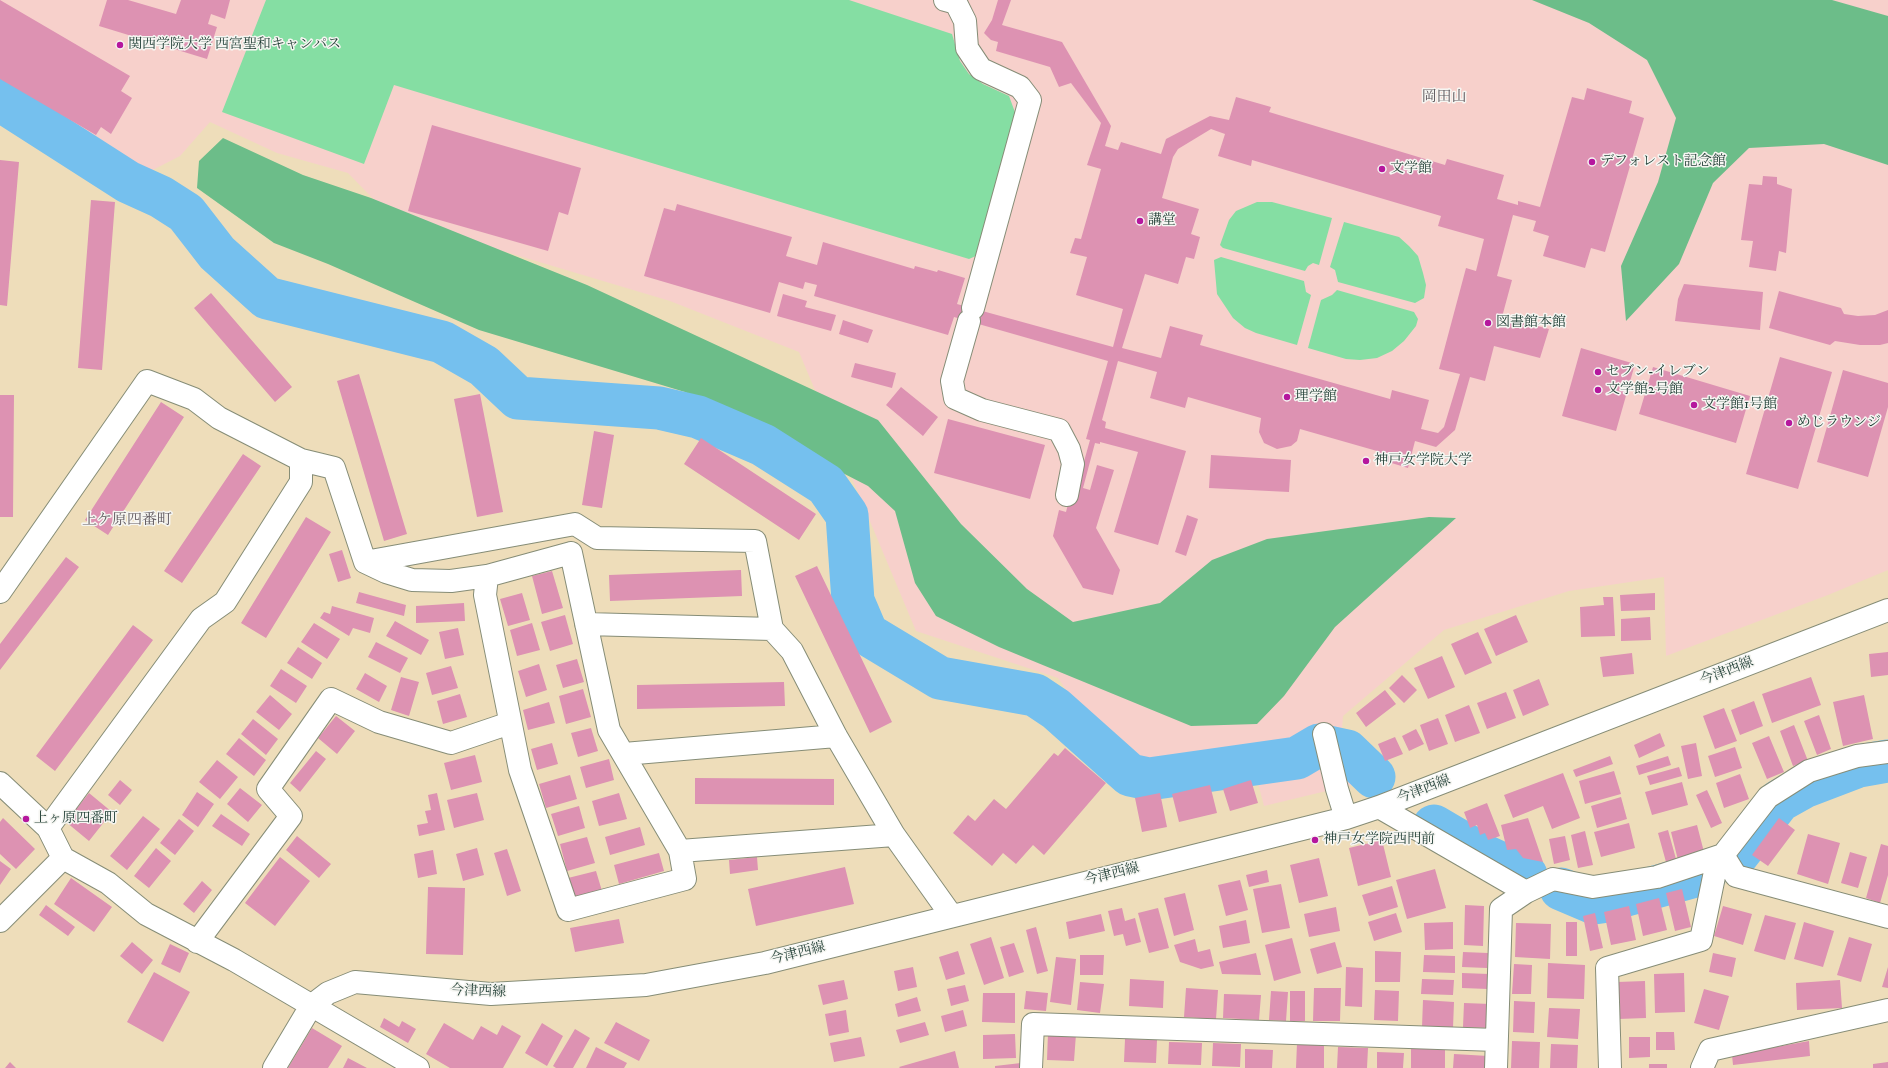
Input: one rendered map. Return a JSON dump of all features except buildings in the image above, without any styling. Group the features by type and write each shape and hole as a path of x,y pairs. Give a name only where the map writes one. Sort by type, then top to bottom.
{"street":[{"path":"945,0 956,3 965,21 967,48 981,69 1020,87 1030,100 952,381 956,398 982,410 1058,430 1069,449 1073,464 1066,495"},
{"path":"0,592 147,382 194,399 219,418 301,460 334,468 365,562 386,572 412,580 451,581 487,576 571,553 610,730 680,851 685,879 568,910 520,770 485,595 487,576"},
{"path":"48,828 201,619 225,602 301,482 301,460"},
{"path":"365,562 575,524 597,538 755,541 772,629 792,651 836,736 894,835 952,915"},
{"name":"今津西線","path":"311,1006 328,993 355,982 491,994 646,985 765,963 952,915 1346,818 1379,807 1888,610"},
{"path":"586,624 772,629"},
{"path":"198,942 291,816 268,790 331,699 379,722 451,743 510,723"},
{"path":"1324,734 1330,762 1346,818"},
{"path":"624,754 836,736"},
{"path":"1610,1068 1607,968 1701,940 1721,856 1768,797 1809,771 1857,756 1888,752"},
{"path":"0,783 48,828 63,858 108,883 146,914 234,960 418,1068"},
{"path":"1379,807 1526,892"},
{"path":"680,851 894,835"},
{"path":"1496,1068 1501,909 1526,892 1553,879 1593,887 1657,877 1721,856"},
{"path":"1721,856 1736,876 1888,916"},
{"path":"0,921 63,858"},
{"path":"274,1068 311,1006"},
{"path":"1702,1068 1710,1050 1888,1010"},
{"path":"1031,1068 1033,1024 1496,1040"}],"shaded area":[{"name":"神戸女学院大学","path":"0,0 1888,0 1888,570 1828,595 1666,656 1664,577 1569,591 1444,630 1343,716 1340,754 1368,781 1264,806 1252,760 1127,778 1058,678 916,631 799,352 670,301 392,218 348,173 277,153 210,122 180,156 141,176 0,89"}],"green space":[{"path":"266,0 849,0 952,34 960,61 969,74 983,84 1009,96 1016,115 978,255 969,259 394,85 364,164 222,112"},
{"path":"1532,0 1832,0 1888,16 1888,165 1824,144 1749,148 1713,183 1679,264 1626,321 1621,266 1658,182 1676,118 1647,60 1589,23"},
{"path":"223,138 303,175 371,198 587,285 878,420 961,524 1027,589 1073,622 1160,603 1212,560 1267,539 1429,517 1456,518 1335,627 1284,696 1257,724 1191,726 999,647 936,616 915,583 895,511 868,486 685,392 479,330 328,264 274,243 197,188 199,161"},
{"path":"1257,202 1272,202 1332,218 1319,265 1313,263 1308,266 1305,271 1223,248 1220,245 1229,220 1236,211"},
{"path":"1344,222 1399,237 1409,246 1418,256 1423,273 1426,285 1424,298 1415,303 1338,282 1335,270 1330,267"},
{"path":"1221,257 1304,281 1306,292 1311,295 1297,345 1256,333 1245,328 1233,318 1217,294 1214,260"},
{"path":"1337,290 1414,312 1418,319 1416,326 1404,341 1392,351 1377,358 1360,360 1346,359 1308,348 1321,300 1332,295"}],"waterway":[{"path":"0,100 128,182 161,197 186,213 217,253 267,298 442,342 484,366 518,398 659,408 698,417 763,445 826,485 847,515 853,601 867,634 940,678 1035,695 1056,709 1130,775 1149,779 1297,758 1319,745 1347,751 1374,777"},
{"path":"1738,854 1779,801 1804,787 1859,766 1888,761"},
{"path":"1434,826 1485,856 1526,875"},
{"path":"1561,889 1594,903 1706,873"}],"place":[{"name":"関西学院大学 西宮聖和キャンパス","path":"120,45"},
{"name":"デフォレスト記念館","path":"1592,162"},
{"name":"文学館","path":"1382,169"},
{"name":"講堂","path":"1140,221"},
{"name":"図書館本館","path":"1488,323"},
{"name":"セブン-イレブン","path":"1598,372"},
{"name":"文学館2号館","path":"1598,390"},
{"name":"理学館","path":"1287,397"},
{"name":"文学館1号館","path":"1694,405"},
{"name":"めじラウンジ","path":"1789,423"},
{"name":"神戸女学院大学","path":"1366,461"},
{"name":"上ヶ原四番町","path":"26,819"},
{"name":"神戸女学院西門前","path":"1315,840"}],"district":[{"name":"岡田山","path":"1444,98"},
{"name":"上ケ原四番町","path":"127,521"}]}
